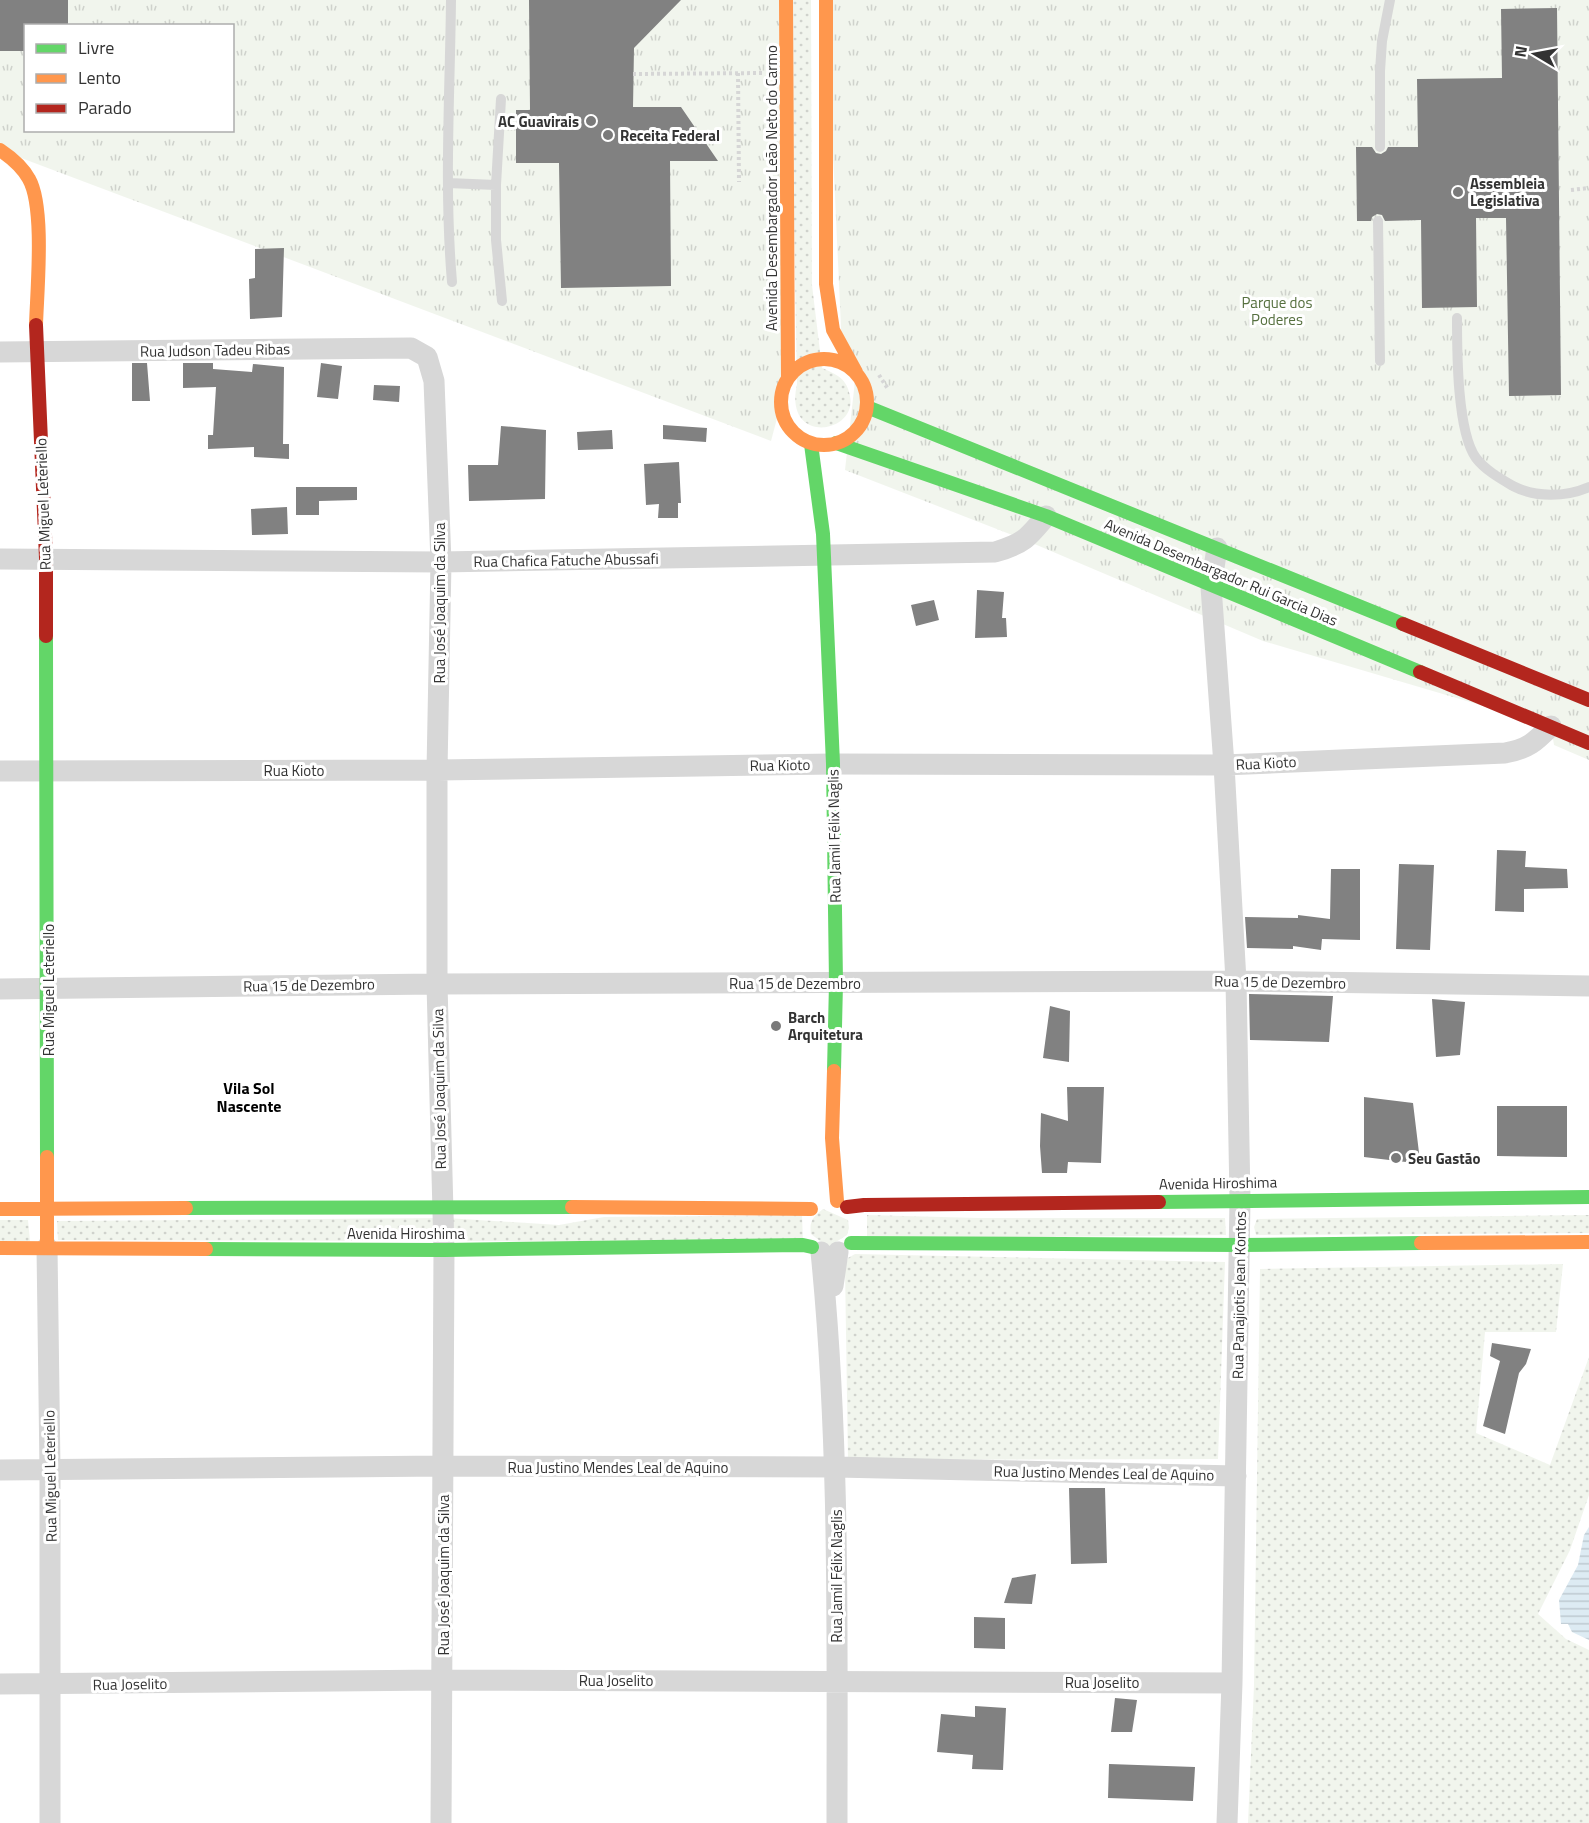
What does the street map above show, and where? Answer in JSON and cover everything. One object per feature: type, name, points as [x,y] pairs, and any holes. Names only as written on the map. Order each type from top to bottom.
[{"type":"main road","name":"Avenida Desembargador Leão Neto do Carmo","points":[[786,0],[788,377]]},
{"type":"main road","points":[[826,0],[826,284],[833,330],[866,388],[867,407],[862,423],[851,436],[834,448],[811,444],[797,436],[786,423],[781,408],[782,392],[788,377],[799,366],[813,359],[836,360],[856,372]]},
{"type":"main road","name":"Rua Miguel Leteriello","points":[[0,150],[16,162],[30,180],[38,206],[36,352],[45,558],[47,770],[47,1247]]},
{"type":"main road","name":"Avenida Desembargador Rui Garcia Dias","points":[[867,407],[1589,700]]},
{"type":"main road","name":"Rua Jamil Félix Naglis","points":[[811,444],[823,534],[833,764],[836,983],[832,1138],[842,1204]]},
{"type":"main road","name":"Avenida Desembargador Rui Garcia Dias","points":[[834,448],[1046,516],[1211,587],[1589,743]]},
{"type":"main road","name":"Rua Jamil Félix Naglis","points":[[823,534],[830,478]]},
{"type":"main road","name":"Rua Jamil Félix Naglis","points":[[823,1178],[832,1138]]},
{"type":"main road","name":"Avenida Hiroshima","points":[[842,1204],[1589,1197]]},
{"type":"main road","points":[[820,1202],[842,1204],[856,1224],[831,1249],[804,1228],[806,1216],[820,1202]]},
{"type":"main road","name":"Avenida Hiroshima","points":[[0,1209],[442,1206],[811,1209]]},
{"type":"main road","name":"Avenida Hiroshima","points":[[0,1248],[444,1250],[803,1245],[831,1249],[1589,1242]]},
{"type":"street","name":"Rua Judson Tadeu Ribas","points":[[0,352],[411,348],[427,357]]},
{"type":"street","name":"Rua José Joaquim da Silva","points":[[427,357],[434,381],[441,562],[436,770],[437,984],[444,1250],[441,1823]]},
{"type":"street","name":"Rua Chafica Fatuche Abussafi","points":[[0,559],[441,562],[995,552],[1016,546],[1029,536],[1046,516]]},
{"type":"street","name":"Rua Panajiotis Jean Kontos","points":[[1217,548],[1211,587],[1236,981],[1240,1199],[1232,1683],[1227,1823]]},
{"type":"street","name":"Rua Kioto","points":[[0,771],[436,770],[833,764],[1224,765],[1505,753],[1522,750],[1534,743],[1551,726]]},
{"type":"street","name":"Rua 15 de Dezembro","points":[[0,989],[437,984],[1236,981],[1589,986]]},
{"type":"street","name":"Rua Miguel Leteriello","points":[[47,1247],[50,1470],[50,1823]]},
{"type":"street","name":"Rua Jamil Félix Naglis","points":[[831,1249],[829,1328],[836,1467],[837,1823]]},
{"type":"street","name":"Rua Justino Mendes Leal de Aquino","points":[[0,1470],[443,1466],[836,1467],[1236,1476]]},
{"type":"street","name":"Rua Joselito","points":[[0,1684],[442,1680],[1232,1683]]},
{"type":"lane","points":[[451,0],[448,239],[452,282]]},
{"type":"lane","points":[[1380,147],[1382,41],[1390,0]]},
{"type":"lane","points":[[501,99],[496,185],[496,240],[502,301]]},
{"type":"lane","points":[[448,183],[496,185]]},
{"type":"lane","points":[[1378,221],[1380,361]]},
{"type":"lane","points":[[1456,318],[1458,377],[1466,434],[1476,458],[1500,479],[1524,491],[1549,495],[1589,487]]},
{"type":"path","points":[[738,73],[739,182]]},
{"type":"path","points":[[633,74],[786,73]]},
{"type":"path","points":[[1571,190],[1589,188]]},
{"type":"green space","points":[[0,0],[786,0],[788,377],[771,441],[0,150]]},
{"type":"green space","points":[[790,0],[811,0],[812,285],[822,368],[841,378],[847,385],[850,396],[849,409],[843,419],[821,428],[810,425],[801,417],[796,404]]},
{"type":"green space","name":"Parque dos Poderes","points":[[826,0],[1589,0],[1589,760],[1554,745],[1551,726],[1263,641],[1025,540],[845,470],[856,372],[842,349]]},
{"type":"green space","points":[[823,1209],[848,1220],[847,1235],[828,1247],[811,1234],[812,1220]]},
{"type":"green space","points":[[802,1215],[803,1242],[58,1240],[57,1221],[446,1218],[559,1225],[604,1217]]},
{"type":"green space","points":[[867,1215],[978,1218],[1225,1218],[1226,1235],[867,1239]]},
{"type":"green space","points":[[1589,1215],[1589,1233],[1256,1235],[1254,1227],[1257,1219]]},
{"type":"green space","points":[[0,1220],[28,1220],[30,1241],[0,1242]]},
{"type":"green space","points":[[855,1254],[1225,1262],[1218,1459],[848,1460],[845,1268],[848,1258]]},
{"type":"green space","points":[[1563,1264],[1556,1332],[1485,1332],[1476,1433],[1550,1465],[1589,1357],[1589,1495],[1570,1550],[1538,1614],[1566,1639],[1589,1650],[1589,1823],[1248,1823],[1254,1685],[1260,1269]]},
{"type":"shaded area","points":[[1589,1527],[1589,1640],[1572,1632],[1568,1624],[1561,1624],[1559,1600],[1578,1565],[1584,1535]]},
{"type":"building","points":[[0,0],[68,0],[68,24],[24,24],[24,51],[0,51]]},
{"type":"building","name":"Receita Federal","points":[[529,0],[681,0],[634,48],[633,107],[681,107],[718,161],[670,161],[671,286],[561,288],[559,163],[516,163],[516,110],[530,110]]},
{"type":"building","name":"Assembleia Legislativa","points":[[1557,8],[1561,395],[1509,396],[1506,218],[1476,218],[1477,307],[1422,308],[1421,220],[1385,221],[1382,215],[1377,214],[1372,217],[1371,221],[1357,221],[1356,147],[1372,147],[1376,153],[1381,154],[1388,147],[1418,147],[1417,79],[1502,78],[1501,9]]},
{"type":"building","points":[[284,248],[282,317],[250,319],[249,279],[255,278],[255,249]]},
{"type":"building","points":[[132,363],[147,363],[150,401],[132,401]]},
{"type":"building","points":[[183,363],[213,363],[213,369],[252,372],[253,364],[284,367],[283,444],[289,444],[289,459],[254,457],[254,447],[208,449],[208,435],[213,435],[216,387],[183,388]]},
{"type":"building","points":[[321,363],[342,366],[338,399],[317,397]]},
{"type":"building","points":[[374,385],[400,386],[399,402],[373,400]]},
{"type":"building","points":[[663,425],[707,428],[706,442],[663,439]]},
{"type":"building","points":[[501,426],[546,430],[545,499],[469,501],[468,465],[498,465]]},
{"type":"building","points":[[612,430],[613,449],[578,450],[577,432]]},
{"type":"building","points":[[679,462],[681,503],[678,503],[678,518],[658,518],[659,504],[646,505],[644,464]]},
{"type":"building","points":[[296,487],[357,487],[357,500],[319,501],[319,515],[296,515]]},
{"type":"building","points":[[287,507],[288,534],[252,535],[251,509]]},
{"type":"building","points":[[977,590],[1004,592],[1002,618],[1006,618],[1007,637],[975,638]]},
{"type":"building","points":[[934,600],[939,620],[916,626],[911,605]]},
{"type":"building","points":[[1497,850],[1526,851],[1525,867],[1567,869],[1568,888],[1524,889],[1524,912],[1495,911]]},
{"type":"building","points":[[1399,864],[1434,865],[1430,950],[1396,949]]},
{"type":"building","points":[[1331,869],[1360,869],[1360,940],[1322,939],[1321,950],[1293,946],[1293,949],[1247,948],[1245,917],[1298,918],[1298,915],[1330,919]]},
{"type":"building","points":[[1249,994],[1333,996],[1329,1042],[1250,1040]]},
{"type":"building","points":[[1432,999],[1465,1002],[1460,1055],[1436,1057]]},
{"type":"building","points":[[1050,1006],[1070,1011],[1069,1062],[1043,1058]]},
{"type":"building","points":[[1067,1087],[1104,1087],[1101,1163],[1068,1162],[1067,1173],[1042,1173],[1041,1113],[1068,1121]]},
{"type":"building","points":[[1364,1097],[1413,1103],[1420,1161],[1406,1162],[1364,1157]]},
{"type":"building","points":[[1497,1106],[1567,1106],[1567,1157],[1497,1156]]},
{"type":"building","points":[[1492,1343],[1531,1349],[1526,1364],[1519,1373],[1505,1434],[1483,1426],[1500,1361],[1490,1356]]},
{"type":"building","points":[[1069,1488],[1105,1488],[1107,1563],[1071,1564]]},
{"type":"building","points":[[1036,1574],[1032,1604],[1004,1603],[1012,1578]]},
{"type":"building","points":[[974,1617],[1005,1618],[1005,1649],[974,1648]]},
{"type":"building","points":[[1115,1698],[1137,1700],[1132,1732],[1111,1732]]},
{"type":"building","points":[[975,1706],[1006,1708],[1003,1770],[972,1769],[973,1755],[937,1752],[941,1714],[975,1717]]},
{"type":"building","points":[[1109,1764],[1195,1767],[1193,1801],[1108,1798]]},
{"type":"traffic: fast","points":[[867,407],[1403,624]]},
{"type":"traffic: fast","points":[[836,443],[1046,516],[1420,672]]},
{"type":"traffic: fast","points":[[811,444],[823,534],[833,764],[836,983],[834,1071]]},
{"type":"traffic: fast","points":[[46,636],[47,1157]]},
{"type":"traffic: fast","points":[[1159,1202],[1589,1197]]},
{"type":"traffic: fast","points":[[186,1208],[572,1207]]},
{"type":"traffic: fast","points":[[851,1243],[1239,1245],[1421,1243]]},
{"type":"traffic: fast","points":[[206,1249],[444,1250],[803,1245],[812,1247]]},
{"type":"traffic: slow","points":[[786,0],[788,377]]},
{"type":"traffic: slow","points":[[826,0],[826,284],[833,330],[856,372]]},
{"type":"traffic: slow","points":[[0,150],[23,170],[34,192],[39,229],[36,325]]},
{"type":"traffic: slow","points":[[824,359],[841,362],[855,371],[864,385],[867,402],[864,419],[855,433],[841,442],[824,445],[807,442],[793,433],[784,419],[781,402],[784,385],[793,371],[807,362],[824,359]]},
{"type":"traffic: slow","points":[[834,1071],[832,1138],[837,1201]]},
{"type":"traffic: slow","points":[[47,1157],[47,1247]]},
{"type":"traffic: slow","points":[[572,1207],[811,1209]]},
{"type":"traffic: slow","points":[[0,1209],[186,1208]]},
{"type":"traffic: slow","points":[[1421,1243],[1589,1242]]},
{"type":"traffic: slow","points":[[0,1248],[206,1249]]},
{"type":"traffic: jam","points":[[36,325],[46,558],[46,636]]},
{"type":"traffic: jam","points":[[1403,624],[1589,700]]},
{"type":"traffic: jam","points":[[1420,672],[1589,743]]},
{"type":"traffic: jam","points":[[847,1207],[1159,1202]]},
{"type":"place","name":"AC Guavirais","points":[[591,121]]},
{"type":"place","name":"Receita Federal","points":[[608,135]]},
{"type":"place","name":"Assembleia Legislativa","points":[[1458,192]]},
{"type":"place","name":"Barch Arquitetura","points":[[776,1026]]},
{"type":"place","name":"Seu Gastão","points":[[1396,1158]]},
{"type":"district","name":"Vila Sol Nascente","points":[[249,1097]]}]
